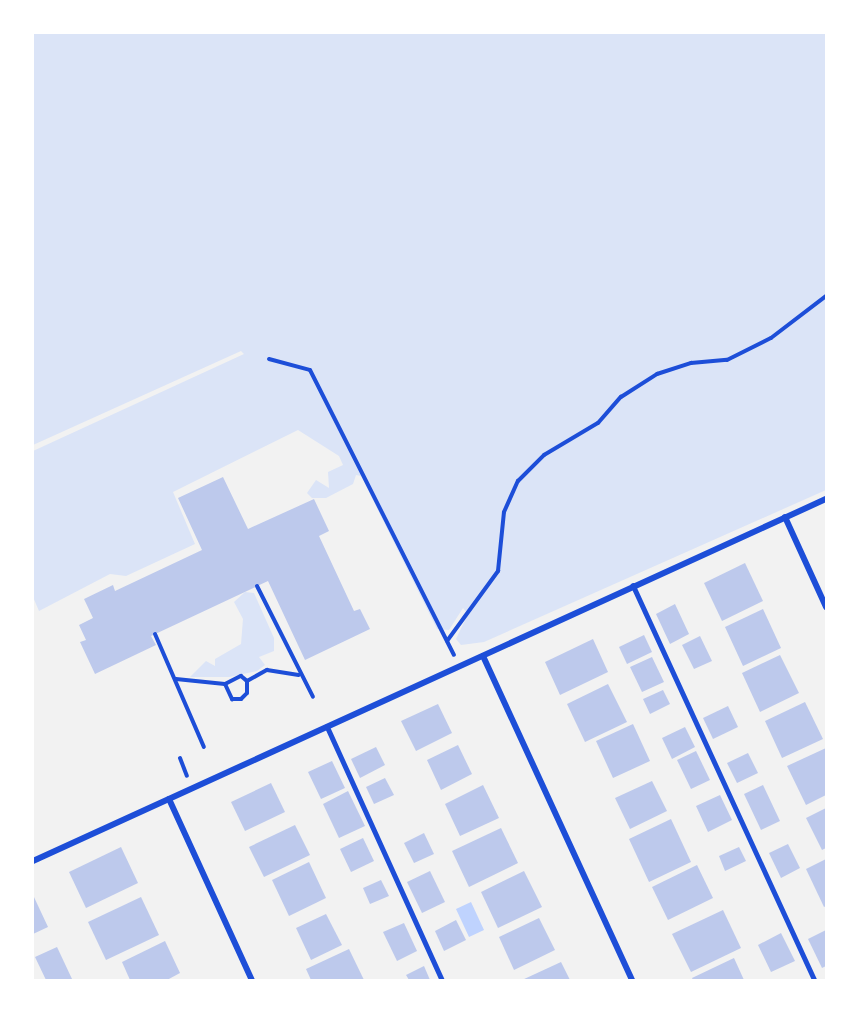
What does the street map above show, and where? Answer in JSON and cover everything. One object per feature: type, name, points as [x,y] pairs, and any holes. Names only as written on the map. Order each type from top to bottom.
[{"type":"street","points":[[33,861],[483,656],[633,585],[826,499]]},
{"type":"street","points":[[785,517],[826,607]]},
{"type":"street","points":[[483,656],[632,980]]},
{"type":"street","points":[[169,799],[252,980]]},
{"type":"lane","points":[[633,585],[815,980]]},
{"type":"lane","points":[[327,726],[442,980]]},
{"type":"path","points":[[447,641],[498,571],[504,512],[518,481],[544,455],[598,423],[621,397],[657,374],[691,363],[727,360],[771,338],[826,296]]},
{"type":"path","points":[[269,359],[310,370],[460,666]]},
{"type":"path","points":[[257,586],[299,675],[313,697]]},
{"type":"path","points":[[155,634],[204,747]]},
{"type":"path","points":[[247,681],[267,670],[299,675]]},
{"type":"path","points":[[176,679],[225,684],[241,676],[247,681]]},
{"type":"path","points":[[225,684],[225,691],[232,699],[240,699],[247,693],[247,681]]},
{"type":"path","points":[[180,758],[187,776]]},
{"type":"shaded area","points":[[33,33],[826,33],[826,490],[484,642],[461,645],[456,639],[468,614],[463,608],[449,630],[437,629],[361,476],[356,475],[353,484],[326,498],[312,498],[307,493],[316,480],[329,488],[328,472],[343,465],[339,456],[298,430],[173,492],[195,544],[126,576],[110,574],[39,611],[33,597],[33,451],[244,354],[241,351],[33,445]]},
{"type":"shaded area","points":[[245,592],[254,593],[274,638],[274,651],[259,657],[265,665],[257,671],[229,677],[190,677],[206,661],[215,666],[215,659],[241,644],[243,619],[234,602]]},
{"type":"water","points":[[471,902],[484,930],[469,937],[456,909]]},
{"type":"building","points":[[223,477],[248,529],[314,499],[329,531],[319,536],[354,611],[360,609],[370,629],[305,660],[268,581],[151,636],[156,645],[95,674],[80,642],[86,640],[79,625],[93,618],[84,599],[113,585],[115,591],[202,550],[178,498]]},
{"type":"building","points":[[745,563],[763,601],[722,621],[704,583]]},
{"type":"building","points":[[675,604],[689,634],[670,644],[656,614]]},
{"type":"building","points":[[763,609],[781,648],[743,666],[725,627]]},
{"type":"building","points":[[644,635],[652,652],[627,664],[619,647]]},
{"type":"building","points":[[700,636],[712,661],[694,669],[682,645]]},
{"type":"building","points":[[593,639],[608,672],[560,695],[545,662]]},
{"type":"building","points":[[780,655],[799,693],[760,712],[742,673]]},
{"type":"building","points":[[652,657],[664,682],[642,692],[630,667]]},
{"type":"building","points":[[608,684],[627,722],[585,742],[567,704]]},
{"type":"building","points":[[663,690],[670,704],[650,714],[643,699]]},
{"type":"building","points":[[805,702],[823,739],[782,758],[765,721]]},
{"type":"building","points":[[438,704],[452,733],[416,751],[401,721]]},
{"type":"building","points":[[728,706],[738,727],[713,739],[703,718]]},
{"type":"building","points":[[633,724],[650,761],[613,778],[596,741]]},
{"type":"building","points":[[685,727],[695,747],[672,759],[662,738]]},
{"type":"building","points":[[458,745],[472,774],[441,790],[427,760]]},
{"type":"building","points":[[376,747],[385,765],[360,778],[351,759]]},
{"type":"building","points":[[826,748],[826,795],[806,805],[787,766]]},
{"type":"building","points":[[696,751],[710,780],[691,789],[677,760]]},
{"type":"building","points":[[748,753],[758,773],[737,783],[727,763]]},
{"type":"building","points":[[332,761],[345,788],[321,799],[308,772]]},
{"type":"building","points":[[385,778],[394,795],[374,804],[366,787]]},
{"type":"building","points":[[652,781],[667,811],[630,829],[615,798]]},
{"type":"building","points":[[271,783],[285,812],[245,831],[231,802]]},
{"type":"building","points":[[483,785],[499,818],[460,836],[445,804]]},
{"type":"building","points":[[763,785],[780,821],[761,830],[744,794]]},
{"type":"building","points":[[348,791],[365,826],[339,838],[323,804]]},
{"type":"building","points":[[720,795],[732,820],[708,832],[696,806]]},
{"type":"building","points":[[826,808],[826,848],[822,850],[806,818]]},
{"type":"building","points":[[671,819],[691,862],[649,882],[629,839]]},
{"type":"building","points":[[295,825],[310,855],[264,877],[249,847]]},
{"type":"building","points":[[501,828],[518,863],[469,887],[452,851]]},
{"type":"building","points":[[424,833],[434,854],[414,863],[404,843]]},
{"type":"building","points":[[363,838],[374,861],[351,872],[340,849]]},
{"type":"building","points":[[788,844],[800,868],[781,878],[769,853]]},
{"type":"building","points":[[121,847],[138,883],[86,908],[69,872]]},
{"type":"building","points":[[739,847],[746,861],[725,871],[719,856]]},
{"type":"building","points":[[826,859],[826,906],[824,907],[806,869]]},
{"type":"building","points":[[309,862],[326,898],[289,916],[272,880]]},
{"type":"building","points":[[697,865],[713,898],[668,920],[652,887]]},
{"type":"building","points":[[430,871],[445,902],[422,913],[407,882]]},
{"type":"building","points":[[524,871],[542,907],[498,928],[481,892]]},
{"type":"building","points":[[381,880],[389,896],[370,904],[363,888]]},
{"type":"building","points":[[33,895],[48,927],[33,934]]},
{"type":"building","points":[[141,897],[159,935],[106,960],[88,922]]},
{"type":"building","points":[[723,910],[741,948],[691,972],[672,934]]},
{"type":"building","points":[[326,914],[342,945],[311,960],[296,928]]},
{"type":"building","points":[[539,918],[555,950],[514,970],[499,937]]},
{"type":"building","points":[[456,920],[466,940],[444,951],[435,931]]},
{"type":"building","points":[[404,923],[417,951],[397,961],[383,932]]},
{"type":"building","points":[[826,930],[826,966],[822,968],[808,939]]},
{"type":"building","points":[[781,933],[795,961],[771,972],[758,945]]},
{"type":"building","points":[[165,941],[180,973],[167,980],[130,980],[122,962]]},
{"type":"building","points":[[57,947],[71,980],[46,980],[35,957]]},
{"type":"building","points":[[349,949],[364,980],[311,980],[306,969]]},
{"type":"building","points":[[734,958],[744,980],[693,980],[692,978]]},
{"type":"building","points":[[561,962],[570,980],[522,980]]},
{"type":"building","points":[[424,966],[430,980],[409,980],[406,975]]}]
